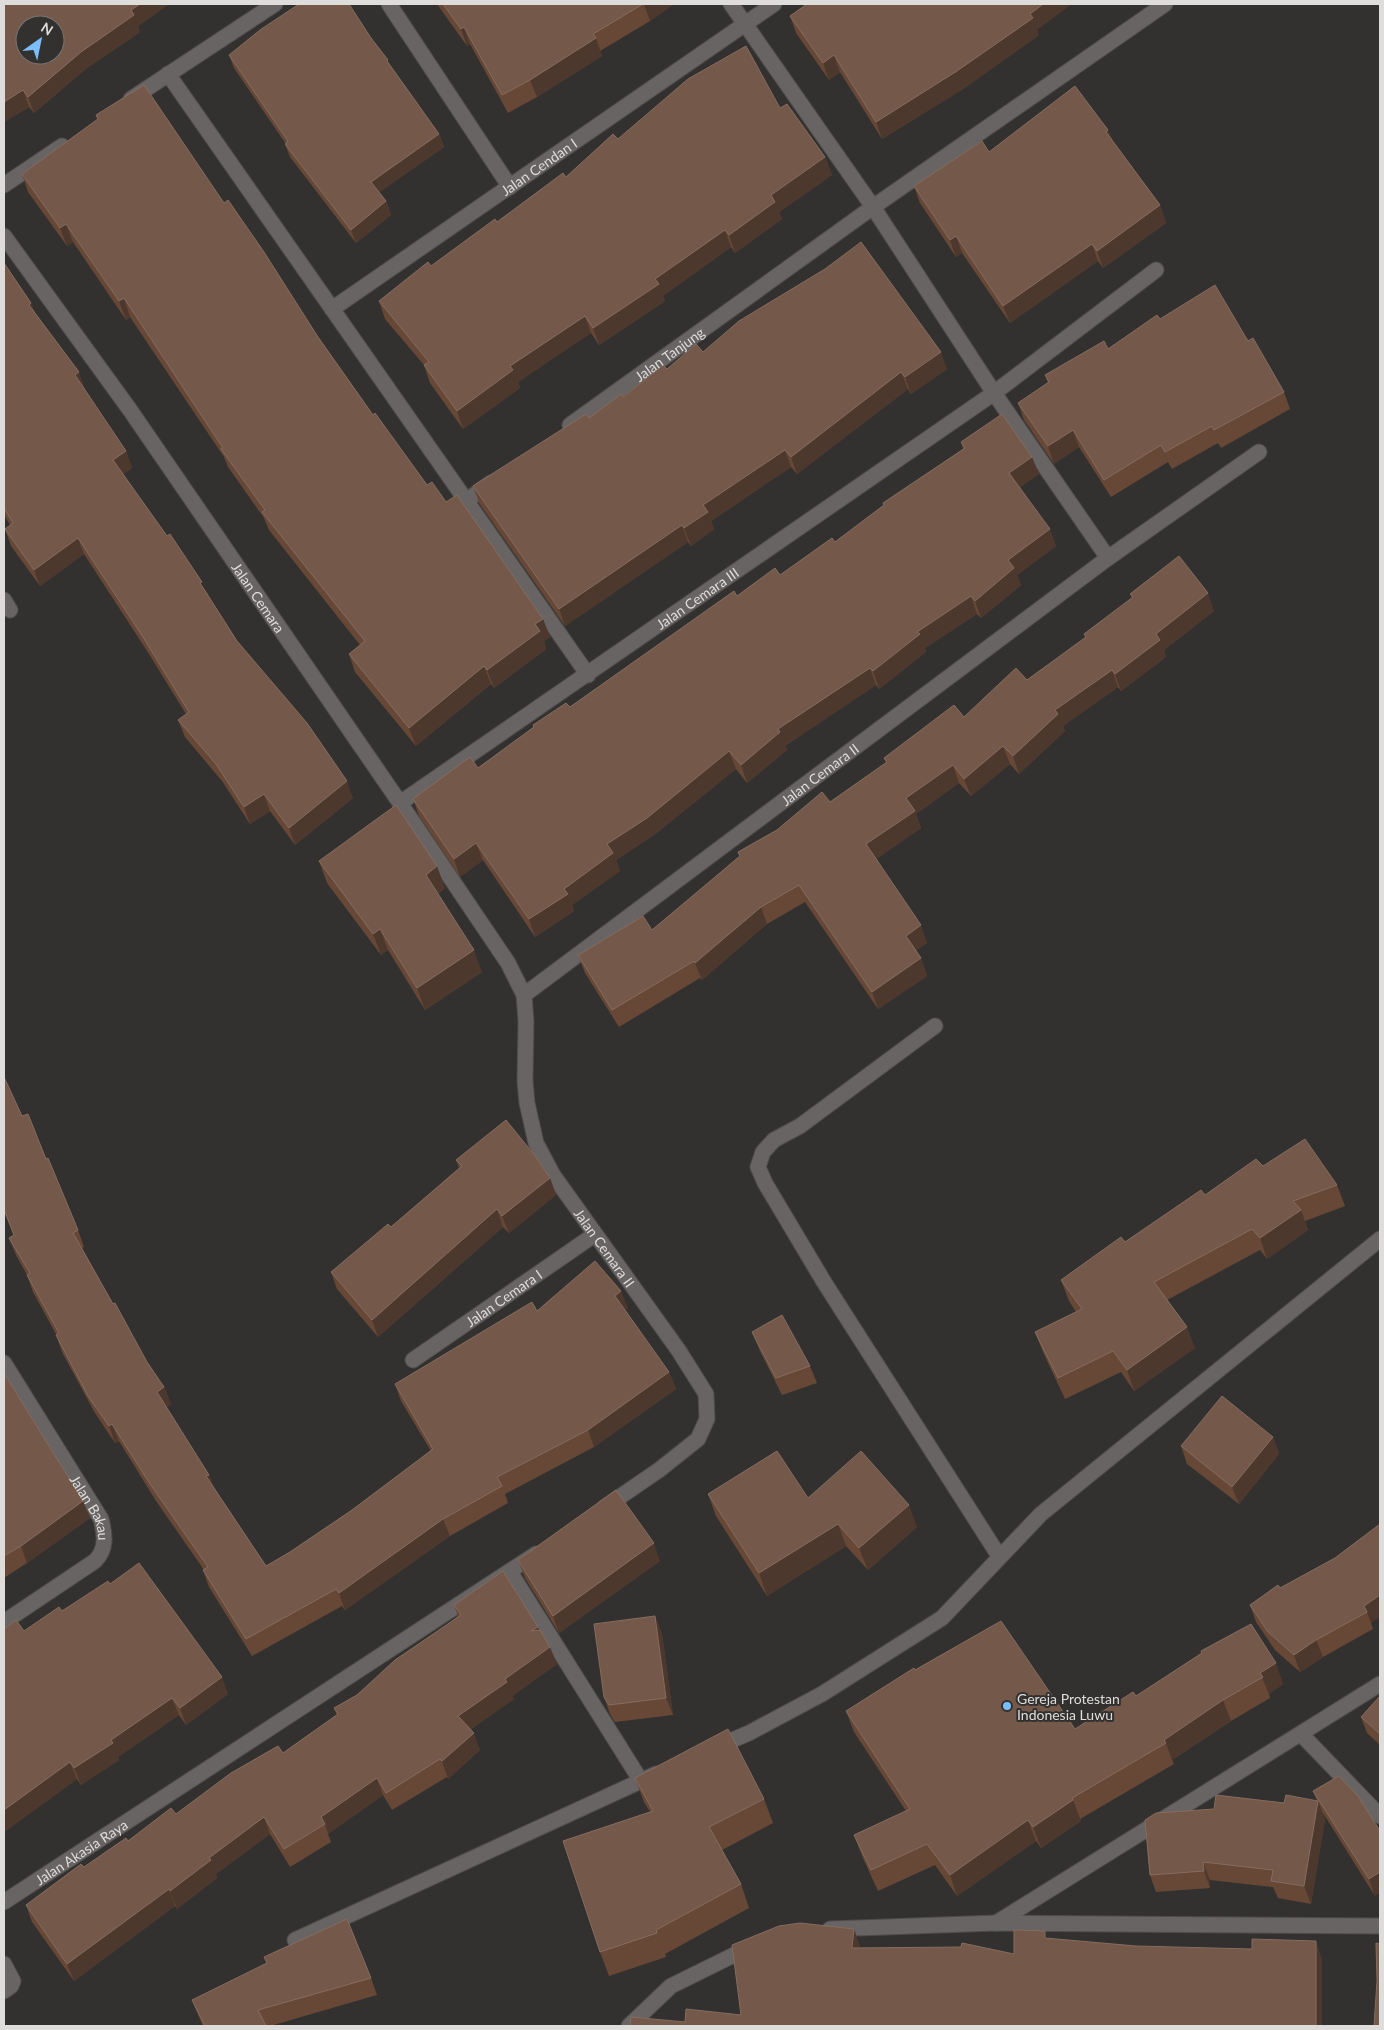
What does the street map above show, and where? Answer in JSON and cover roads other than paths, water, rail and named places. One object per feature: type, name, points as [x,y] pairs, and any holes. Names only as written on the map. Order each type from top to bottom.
[{"type":"street","points":[[119,107],[275,4]]},
{"type":"street","points":[[389,4],[510,187]]},
{"type":"street","points":[[731,4],[873,207],[994,393],[1105,555]]},
{"type":"street","name":"Jalan Cendan I","points":[[332,309],[774,4]]},
{"type":"street","name":"Jalan Tanjung","points":[[562,431],[873,207],[1165,4]]},
{"type":"street","points":[[168,74],[588,675]]},
{"type":"street","points":[[4,185],[78,135]]},
{"type":"street","name":"Jalan Cemara","points":[[4,236],[130,410],[400,803],[508,964]]},
{"type":"street","name":"Jalan Cemara III","points":[[400,803],[994,393],[1156,270]]},
{"type":"street","name":"Jalan Cemara II","points":[[524,995],[1105,555],[1259,452]]},
{"type":"street","points":[[466,500],[506,472]]},
{"type":"street","name":"Jalan Cemara II","points":[[508,964],[524,995],[526,1021],[525,1081],[527,1103],[536,1144],[553,1176],[679,1351],[706,1394],[706,1419],[698,1439],[659,1470],[596,1513]]},
{"type":"street","points":[[935,1026],[800,1126],[774,1140],[763,1152],[758,1167],[765,1183],[824,1282],[999,1556]]},
{"type":"street","name":"Jalan Cemara I","points":[[413,1360],[594,1235]]},
{"type":"street","points":[[704,1753],[749,1733],[822,1694],[942,1618],[1041,1514],[1380,1239]]},
{"type":"street","name":"Jalan Bakau","points":[[4,1363],[101,1519],[104,1545],[103,1552],[94,1561],[4,1622]]},
{"type":"street","name":"Jalan Akasia Raya","points":[[4,1902],[549,1545]]},
{"type":"street","points":[[510,1572],[641,1780]]},
{"type":"street","points":[[996,1923],[1380,1684]]},
{"type":"street","points":[[1301,1734],[1380,1816]]},
{"type":"street","points":[[295,1940],[668,1769]]},
{"type":"street","points":[[812,1930],[996,1923],[1380,1926]]},
{"type":"street","points":[[629,2026],[671,1986],[766,1940]]},
{"type":"street","points":[[4,1964],[13,1981],[4,1991]]},
{"type":"place","name":"Gereja Protestan Indonesia Luwu","points":[[1007,1706]]}]
